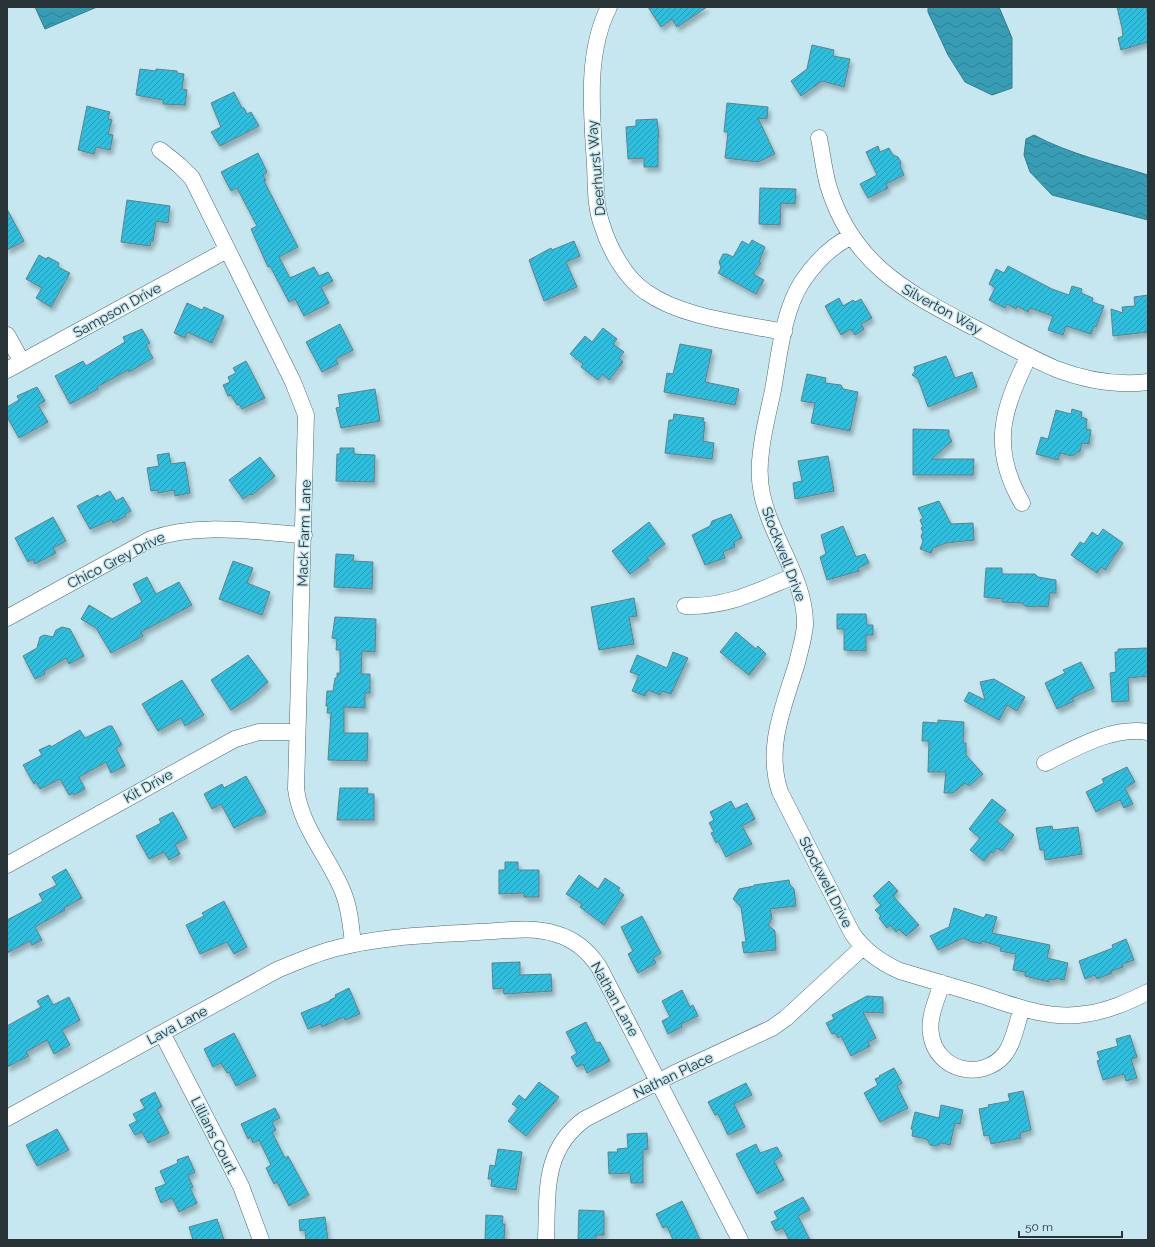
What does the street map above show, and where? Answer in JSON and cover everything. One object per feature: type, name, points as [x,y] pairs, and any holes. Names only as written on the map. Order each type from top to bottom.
[{"type":"street","name":"Deerhurst Way","points":[[610,7],[600,31],[596,49],[592,79],[591,106],[598,208],[606,237],[618,261],[644,292],[666,304],[692,313],[784,332]]},
{"type":"street","name":"Silverton Way","points":[[819,138],[831,193],[852,236],[874,264],[905,290],[1029,356],[1061,371],[1090,380],[1117,383],[1148,382]]},
{"type":"street","name":"Mack Farm Lane","points":[[160,150],[179,165],[192,178],[293,382],[306,415],[304,535],[296,778],[298,799],[308,826],[344,894],[350,915],[353,944]]},
{"type":"street","name":"Stockwell Drive","points":[[852,236],[829,251],[810,271],[801,283],[792,301],[784,332],[761,450],[759,470],[764,505],[794,576],[804,604],[805,626],[802,645],[774,742],[773,757],[775,775],[784,800],[852,933],[863,947],[886,965],[900,971],[942,983]]},
{"type":"street","name":"Sampson Drive","points":[[7,370],[227,250]]},
{"type":"street","points":[[7,335],[22,362]]},
{"type":"street","points":[[1022,503],[1009,473],[1005,458],[1003,435],[1009,399],[1029,356]]},
{"type":"street","name":"Chico Grey Drive","points":[[7,618],[151,539],[166,534],[182,530],[200,530],[304,535]]},
{"type":"street","points":[[685,606],[711,606],[730,602],[794,576]]},
{"type":"street","points":[[1045,763],[1100,737],[1138,731],[1148,732]]},
{"type":"street","name":"Kit Drive","points":[[7,865],[235,739],[259,732],[297,732]]},
{"type":"street","name":"Nathan Lane","points":[[353,944],[386,938],[523,930],[546,931],[569,939],[588,953],[599,967],[740,1240]]},
{"type":"street","name":"Lava Lane","points":[[7,1118],[277,970],[318,953],[353,944]]},
{"type":"street","name":"Nathan Place","points":[[546,1240],[549,1175],[556,1152],[566,1136],[585,1119],[659,1081],[772,1028],[786,1018],[863,947]]},
{"type":"street","points":[[1022,1008],[1008,1046],[1001,1057],[991,1066],[979,1069],[960,1069],[948,1063],[939,1054],[931,1036],[931,1023],[942,983],[1022,1008],[1047,1014],[1085,1014],[1116,1007],[1148,992]]},
{"type":"street","name":"Lillians Court","points":[[162,1033],[243,1191],[261,1240]]},
{"type":"water","points":[[35,7],[97,7],[45,29]]},
{"type":"water","points":[[928,7],[999,7],[1012,38],[1012,88],[992,95],[965,82],[948,55],[928,12]]},
{"type":"water","points":[[1034,135],[1075,153],[1148,175],[1148,220],[1052,195],[1030,172],[1024,155],[1026,139]]},
{"type":"building","points":[[648,7],[707,7],[677,27],[672,19],[661,27]]},
{"type":"building","points":[[1117,7],[1146,7],[1148,16],[1148,42],[1121,50],[1118,38],[1123,36]]},
{"type":"building","points":[[812,45],[834,50],[833,56],[850,59],[844,87],[822,81],[801,96],[791,81],[807,69]]},
{"type":"building","points":[[140,69],[177,71],[177,73],[184,74],[182,89],[187,90],[185,105],[163,104],[163,100],[136,95]]},
{"type":"building","points":[[234,92],[242,108],[244,108],[247,114],[251,112],[259,126],[220,146],[211,132],[221,127],[211,103]]},
{"type":"building","points":[[727,103],[768,107],[767,119],[758,118],[775,154],[758,162],[725,158],[728,132],[724,132]]},
{"type":"building","points":[[87,106],[110,112],[108,119],[112,120],[108,134],[113,135],[110,150],[96,147],[94,154],[78,150]]},
{"type":"building","points":[[657,119],[659,137],[658,167],[644,167],[644,158],[628,159],[626,127],[636,126],[636,120]]},
{"type":"building","points":[[878,146],[880,152],[889,148],[893,155],[898,157],[901,162],[900,166],[904,175],[886,184],[888,188],[868,198],[860,184],[877,175],[866,152]]},
{"type":"building","points":[[258,153],[267,172],[263,175],[266,181],[264,181],[298,247],[279,257],[290,278],[314,267],[319,276],[328,272],[333,281],[321,287],[329,303],[304,316],[295,299],[289,302],[270,266],[268,267],[251,229],[257,226],[237,188],[231,191],[221,172]]},
{"type":"building","points":[[760,188],[796,189],[795,204],[781,203],[780,225],[759,224]]},
{"type":"building","points":[[127,200],[170,206],[168,223],[156,221],[153,241],[151,241],[150,246],[121,242]]},
{"type":"building","points":[[7,209],[24,241],[7,250]]},
{"type":"building","points":[[752,240],[765,247],[759,262],[761,263],[753,274],[764,280],[756,294],[718,273],[721,268],[719,262],[723,254],[733,257],[742,241],[749,245]]},
{"type":"building","points":[[574,241],[580,256],[566,262],[577,287],[544,301],[529,260],[551,248],[552,250]]},
{"type":"building","points":[[39,255],[46,259],[48,257],[59,263],[58,267],[70,273],[51,307],[36,298],[42,288],[26,279]]},
{"type":"building","points":[[1008,266],[1052,289],[1069,295],[1072,286],[1082,289],[1081,293],[1093,298],[1092,302],[1104,306],[1096,327],[1094,326],[1091,334],[1066,326],[1063,335],[1048,330],[1053,316],[1030,308],[1028,312],[1017,306],[1016,309],[1007,304],[1005,308],[989,300],[995,288],[989,284],[996,269],[1004,273]]},
{"type":"building","points":[[1148,295],[1148,332],[1113,336],[1111,309],[1123,313],[1122,307],[1135,306],[1134,297]]},
{"type":"building","points":[[839,298],[843,306],[853,300],[855,302],[861,299],[872,318],[861,324],[864,329],[855,335],[851,329],[841,335],[825,306]]},
{"type":"building","points":[[187,303],[202,310],[204,307],[224,316],[212,343],[187,332],[185,338],[174,333]]},
{"type":"building","points":[[340,324],[353,350],[336,359],[338,364],[322,372],[306,342]]},
{"type":"building","points":[[603,328],[617,339],[613,344],[624,352],[619,358],[623,362],[609,380],[602,374],[598,380],[581,367],[583,364],[570,354],[585,336],[592,342]]},
{"type":"building","points":[[142,329],[150,343],[146,345],[153,358],[129,372],[128,370],[97,387],[98,389],[70,404],[55,376],[83,361],[86,366],[125,342],[123,337]]},
{"type":"building","points":[[680,344],[712,350],[705,382],[739,389],[735,405],[664,392],[667,373],[673,374]]},
{"type":"building","points":[[946,356],[955,378],[972,372],[977,387],[928,407],[918,379],[912,375],[915,371],[914,367]]},
{"type":"building","points":[[246,361],[265,398],[242,409],[239,404],[237,405],[231,395],[228,396],[223,385],[230,382],[228,377],[236,373],[233,368]]},
{"type":"building","points":[[807,374],[826,378],[825,383],[841,385],[843,389],[858,392],[850,431],[811,423],[815,403],[801,401]]},
{"type":"building","points":[[37,387],[45,401],[38,405],[48,422],[19,438],[7,417],[7,407],[19,400],[17,396]]},
{"type":"building","points":[[375,389],[380,421],[341,428],[336,408],[340,407],[338,395]]},
{"type":"building","points":[[1072,409],[1082,412],[1081,417],[1087,419],[1086,429],[1091,430],[1089,444],[1082,443],[1080,451],[1072,456],[1060,453],[1058,460],[1036,454],[1041,437],[1048,439],[1056,410],[1071,414]]},
{"type":"building","points":[[674,414],[704,418],[703,441],[714,443],[712,459],[665,453],[669,420],[673,420]]},
{"type":"building","points":[[913,429],[949,430],[949,436],[952,441],[932,459],[974,459],[973,475],[913,475]]},
{"type":"building","points":[[340,448],[354,448],[354,454],[375,455],[374,482],[336,481],[337,454],[340,454]]},
{"type":"building","points":[[169,453],[171,464],[185,462],[190,493],[175,496],[174,490],[158,493],[158,490],[151,491],[147,468],[159,466],[157,455]]},
{"type":"building","points":[[828,456],[834,491],[795,499],[793,483],[802,481],[798,461]]},
{"type":"building","points":[[260,457],[275,476],[252,495],[250,494],[243,499],[229,480]]},
{"type":"building","points":[[110,491],[116,501],[123,497],[131,511],[125,514],[126,516],[113,523],[112,520],[90,529],[77,506],[98,495],[99,497]]},
{"type":"building","points":[[939,501],[951,524],[973,523],[974,540],[946,543],[933,548],[931,553],[920,549],[923,541],[921,536],[923,532],[921,528],[923,527],[920,520],[923,518],[918,508]]},
{"type":"building","points":[[731,514],[742,538],[734,542],[735,547],[723,552],[725,558],[705,565],[692,535],[710,526],[712,521]]},
{"type":"building","points":[[53,517],[66,541],[53,548],[56,553],[35,564],[33,559],[28,562],[15,538]]},
{"type":"building","points":[[649,522],[665,544],[647,558],[649,560],[630,574],[612,551]]},
{"type":"building","points":[[843,526],[856,557],[865,554],[869,563],[858,568],[859,571],[827,580],[820,557],[826,554],[821,535]]},
{"type":"building","points":[[1103,529],[1123,543],[1105,570],[1101,567],[1097,573],[1071,555],[1080,542],[1084,544],[1092,532],[1098,536]]},
{"type":"building","points":[[336,554],[354,555],[353,561],[373,562],[372,589],[334,587]]},
{"type":"building","points":[[233,561],[253,568],[247,583],[270,592],[262,615],[219,599]]},
{"type":"building","points":[[986,568],[1002,568],[1002,574],[1035,574],[1038,577],[1056,580],[1056,593],[1050,593],[1048,607],[1025,606],[1022,603],[1002,602],[1003,599],[984,597]]},
{"type":"building","points":[[147,577],[156,594],[179,582],[192,605],[141,632],[143,636],[111,653],[96,628],[81,619],[89,605],[112,619],[142,602],[133,584]]},
{"type":"building","points":[[634,598],[637,616],[629,617],[634,644],[599,650],[591,607]]},
{"type":"building","points":[[837,614],[866,614],[867,625],[873,625],[873,635],[866,635],[866,651],[844,650],[844,629],[837,629]]},
{"type":"building","points":[[335,617],[376,619],[375,652],[362,651],[361,674],[370,674],[370,693],[365,693],[365,708],[344,707],[344,733],[368,733],[367,761],[328,760],[331,713],[327,713],[327,691],[333,691],[335,678],[337,678],[337,673],[340,673],[340,650],[336,650],[337,639],[332,638]]},
{"type":"building","points":[[62,627],[70,629],[84,656],[69,664],[66,658],[44,671],[45,674],[35,679],[23,656],[37,648],[40,637],[44,635],[53,637],[56,630]]},
{"type":"building","points":[[736,632],[756,649],[758,646],[766,654],[749,675],[720,652]]},
{"type":"building","points":[[1148,648],[1148,676],[1128,678],[1129,701],[1112,702],[1110,673],[1116,672],[1115,652],[1118,652],[1118,649]]},
{"type":"building","points":[[673,652],[688,658],[671,694],[662,691],[660,695],[648,690],[645,696],[632,691],[639,675],[630,672],[637,655],[667,668]]},
{"type":"building","points":[[248,655],[268,682],[250,698],[231,710],[211,680]]},
{"type":"building","points":[[1081,662],[1094,688],[1072,698],[1074,701],[1057,709],[1045,683],[1065,673],[1063,670]]},
{"type":"building","points":[[994,679],[1025,697],[1017,711],[1007,705],[999,720],[964,701],[969,692],[985,700],[980,682]]},
{"type":"building","points":[[182,680],[204,715],[185,726],[181,718],[158,731],[142,704]]},
{"type":"building","points":[[938,720],[964,722],[963,743],[966,743],[966,755],[983,774],[969,786],[965,783],[953,793],[944,793],[946,772],[928,772],[929,741],[922,741],[923,722],[938,723]]},
{"type":"building","points":[[109,726],[112,726],[122,745],[116,748],[125,766],[111,773],[106,762],[79,777],[85,789],[74,795],[73,793],[69,795],[60,779],[40,789],[36,782],[34,784],[23,765],[42,755],[39,750],[50,745],[51,747],[80,730],[85,738]]},
{"type":"building","points":[[1127,767],[1135,782],[1125,788],[1133,804],[1124,808],[1120,800],[1096,812],[1086,792],[1104,783],[1102,779]]},
{"type":"building","points":[[246,776],[266,812],[261,816],[257,816],[234,828],[221,804],[212,809],[204,794],[222,784],[224,788]]},
{"type":"building","points":[[340,788],[368,788],[367,794],[374,794],[374,820],[337,820]]},
{"type":"building","points":[[992,799],[1006,810],[997,821],[1014,835],[1002,851],[997,848],[993,853],[991,852],[984,861],[970,850],[980,838],[969,829]]},
{"type":"building","points":[[731,801],[735,809],[747,803],[755,819],[742,826],[752,844],[726,857],[718,841],[716,843],[711,833],[714,832],[709,823],[714,820],[710,812]]},
{"type":"building","points":[[173,812],[187,838],[175,845],[180,854],[169,860],[164,852],[149,859],[136,836],[161,823],[159,819]]},
{"type":"building","points":[[1052,826],[1053,830],[1078,827],[1082,854],[1045,860],[1044,850],[1040,850],[1036,828]]},
{"type":"building","points":[[505,862],[518,862],[518,870],[539,870],[539,897],[524,897],[524,893],[499,894],[499,870],[505,870]]},
{"type":"building","points":[[66,869],[82,898],[64,908],[65,910],[35,927],[42,940],[32,945],[30,941],[7,953],[7,920],[43,901],[39,894],[57,885],[52,877]]},
{"type":"building","points":[[579,875],[598,889],[605,878],[620,888],[618,891],[624,895],[604,925],[580,907],[582,904],[566,894]]},
{"type":"building","points":[[789,880],[790,885],[794,889],[796,906],[770,909],[772,918],[768,925],[775,931],[776,950],[744,953],[742,942],[746,942],[741,907],[733,899],[739,889],[754,885]]},
{"type":"building","points":[[889,881],[898,891],[893,896],[919,925],[906,936],[899,929],[896,932],[890,925],[887,928],[879,918],[881,916],[875,910],[881,905],[873,896]]},
{"type":"building","points":[[224,901],[247,947],[234,954],[227,942],[200,954],[186,925],[204,916],[202,913]]},
{"type":"building","points":[[954,908],[984,918],[986,914],[997,917],[992,933],[1050,945],[1047,958],[1068,963],[1064,980],[1055,978],[1055,980],[1049,979],[1049,982],[1025,976],[1025,972],[1013,970],[1016,954],[1000,951],[1001,947],[982,941],[981,944],[974,943],[963,938],[938,950],[930,936],[949,927]]},
{"type":"building","points":[[642,916],[661,953],[653,958],[656,963],[638,973],[628,954],[633,951],[621,927]]},
{"type":"building","points":[[1126,939],[1134,960],[1122,964],[1123,967],[1111,971],[1112,973],[1097,979],[1095,975],[1085,979],[1079,961],[1113,948],[1112,945]]},
{"type":"building","points":[[520,962],[520,975],[551,974],[552,991],[504,994],[503,988],[493,989],[492,963]]},
{"type":"building","points":[[349,988],[360,1014],[345,1020],[344,1017],[322,1027],[321,1024],[308,1029],[301,1013],[330,1001],[336,997],[335,995]]},
{"type":"building","points":[[682,990],[690,1007],[693,1005],[698,1016],[681,1024],[682,1027],[668,1034],[662,1021],[670,1017],[662,1001]]},
{"type":"building","points":[[48,995],[53,1005],[69,997],[80,1020],[62,1030],[70,1045],[54,1054],[47,1040],[26,1052],[29,1056],[7,1067],[7,1026],[41,1007],[37,1001]]},
{"type":"building","points":[[867,996],[883,997],[883,1013],[863,1012],[876,1038],[868,1042],[870,1046],[851,1056],[841,1036],[838,1038],[835,1033],[832,1034],[826,1023],[834,1019],[832,1015]]},
{"type":"building","points":[[586,1022],[596,1043],[600,1042],[610,1061],[587,1073],[583,1064],[577,1067],[571,1057],[577,1053],[566,1032]]},
{"type":"building","points":[[234,1033],[256,1076],[236,1086],[229,1072],[227,1073],[221,1063],[213,1067],[204,1049]]},
{"type":"building","points":[[1130,1035],[1137,1057],[1131,1059],[1137,1078],[1126,1081],[1124,1074],[1103,1080],[1097,1061],[1100,1060],[1097,1052],[1118,1046],[1116,1039]]},
{"type":"building","points":[[894,1068],[902,1083],[897,1086],[908,1108],[880,1122],[864,1093],[878,1085],[875,1079]]},
{"type":"building","points":[[539,1082],[559,1097],[526,1136],[508,1121],[518,1108],[512,1104],[519,1095],[525,1100]]},
{"type":"building","points":[[746,1083],[752,1095],[734,1104],[745,1127],[728,1135],[718,1114],[715,1115],[708,1102]]},
{"type":"building","points":[[1023,1091],[1031,1130],[1020,1133],[1021,1138],[991,1144],[989,1135],[984,1136],[979,1109],[989,1107],[988,1105],[1010,1101],[1008,1094]]},
{"type":"building","points":[[155,1092],[162,1107],[157,1109],[169,1133],[148,1143],[142,1132],[135,1135],[129,1125],[137,1121],[133,1114],[145,1108],[140,1100]]},
{"type":"building","points":[[941,1105],[963,1110],[960,1124],[955,1123],[950,1145],[942,1143],[936,1146],[930,1145],[927,1139],[912,1136],[913,1130],[911,1129],[915,1112],[939,1118]]},
{"type":"building","points":[[275,1108],[280,1118],[272,1122],[276,1130],[272,1132],[285,1158],[288,1156],[309,1195],[289,1206],[277,1182],[274,1184],[266,1168],[271,1165],[259,1140],[253,1143],[251,1137],[248,1139],[241,1124]]},
{"type":"building","points":[[57,1129],[69,1150],[37,1166],[26,1145]]},
{"type":"building","points":[[647,1133],[648,1149],[643,1150],[643,1183],[631,1183],[630,1173],[609,1174],[608,1152],[618,1152],[617,1149],[628,1148],[627,1134]]},
{"type":"building","points":[[756,1144],[760,1153],[777,1147],[782,1156],[774,1161],[784,1180],[757,1194],[736,1154]]},
{"type":"building","points":[[498,1149],[522,1152],[516,1190],[491,1186],[492,1179],[488,1179],[490,1165],[495,1166]]},
{"type":"building","points":[[188,1156],[195,1172],[188,1176],[193,1187],[190,1188],[197,1203],[179,1212],[172,1198],[161,1203],[155,1188],[166,1184],[160,1171],[178,1163],[177,1160]]},
{"type":"building","points":[[803,1197],[810,1210],[798,1216],[810,1240],[789,1240],[783,1228],[776,1231],[771,1222],[778,1219],[774,1212]]},
{"type":"building","points":[[682,1201],[700,1240],[673,1240],[667,1226],[663,1228],[656,1214]]},
{"type":"building","points":[[579,1210],[604,1211],[604,1235],[596,1235],[596,1240],[578,1240]]},
{"type":"building","points":[[486,1215],[503,1216],[502,1224],[505,1224],[504,1240],[485,1240]]},
{"type":"building","points":[[325,1217],[328,1240],[306,1240],[305,1230],[300,1231],[299,1220]]},
{"type":"building","points":[[217,1219],[224,1240],[193,1240],[189,1227]]}]
